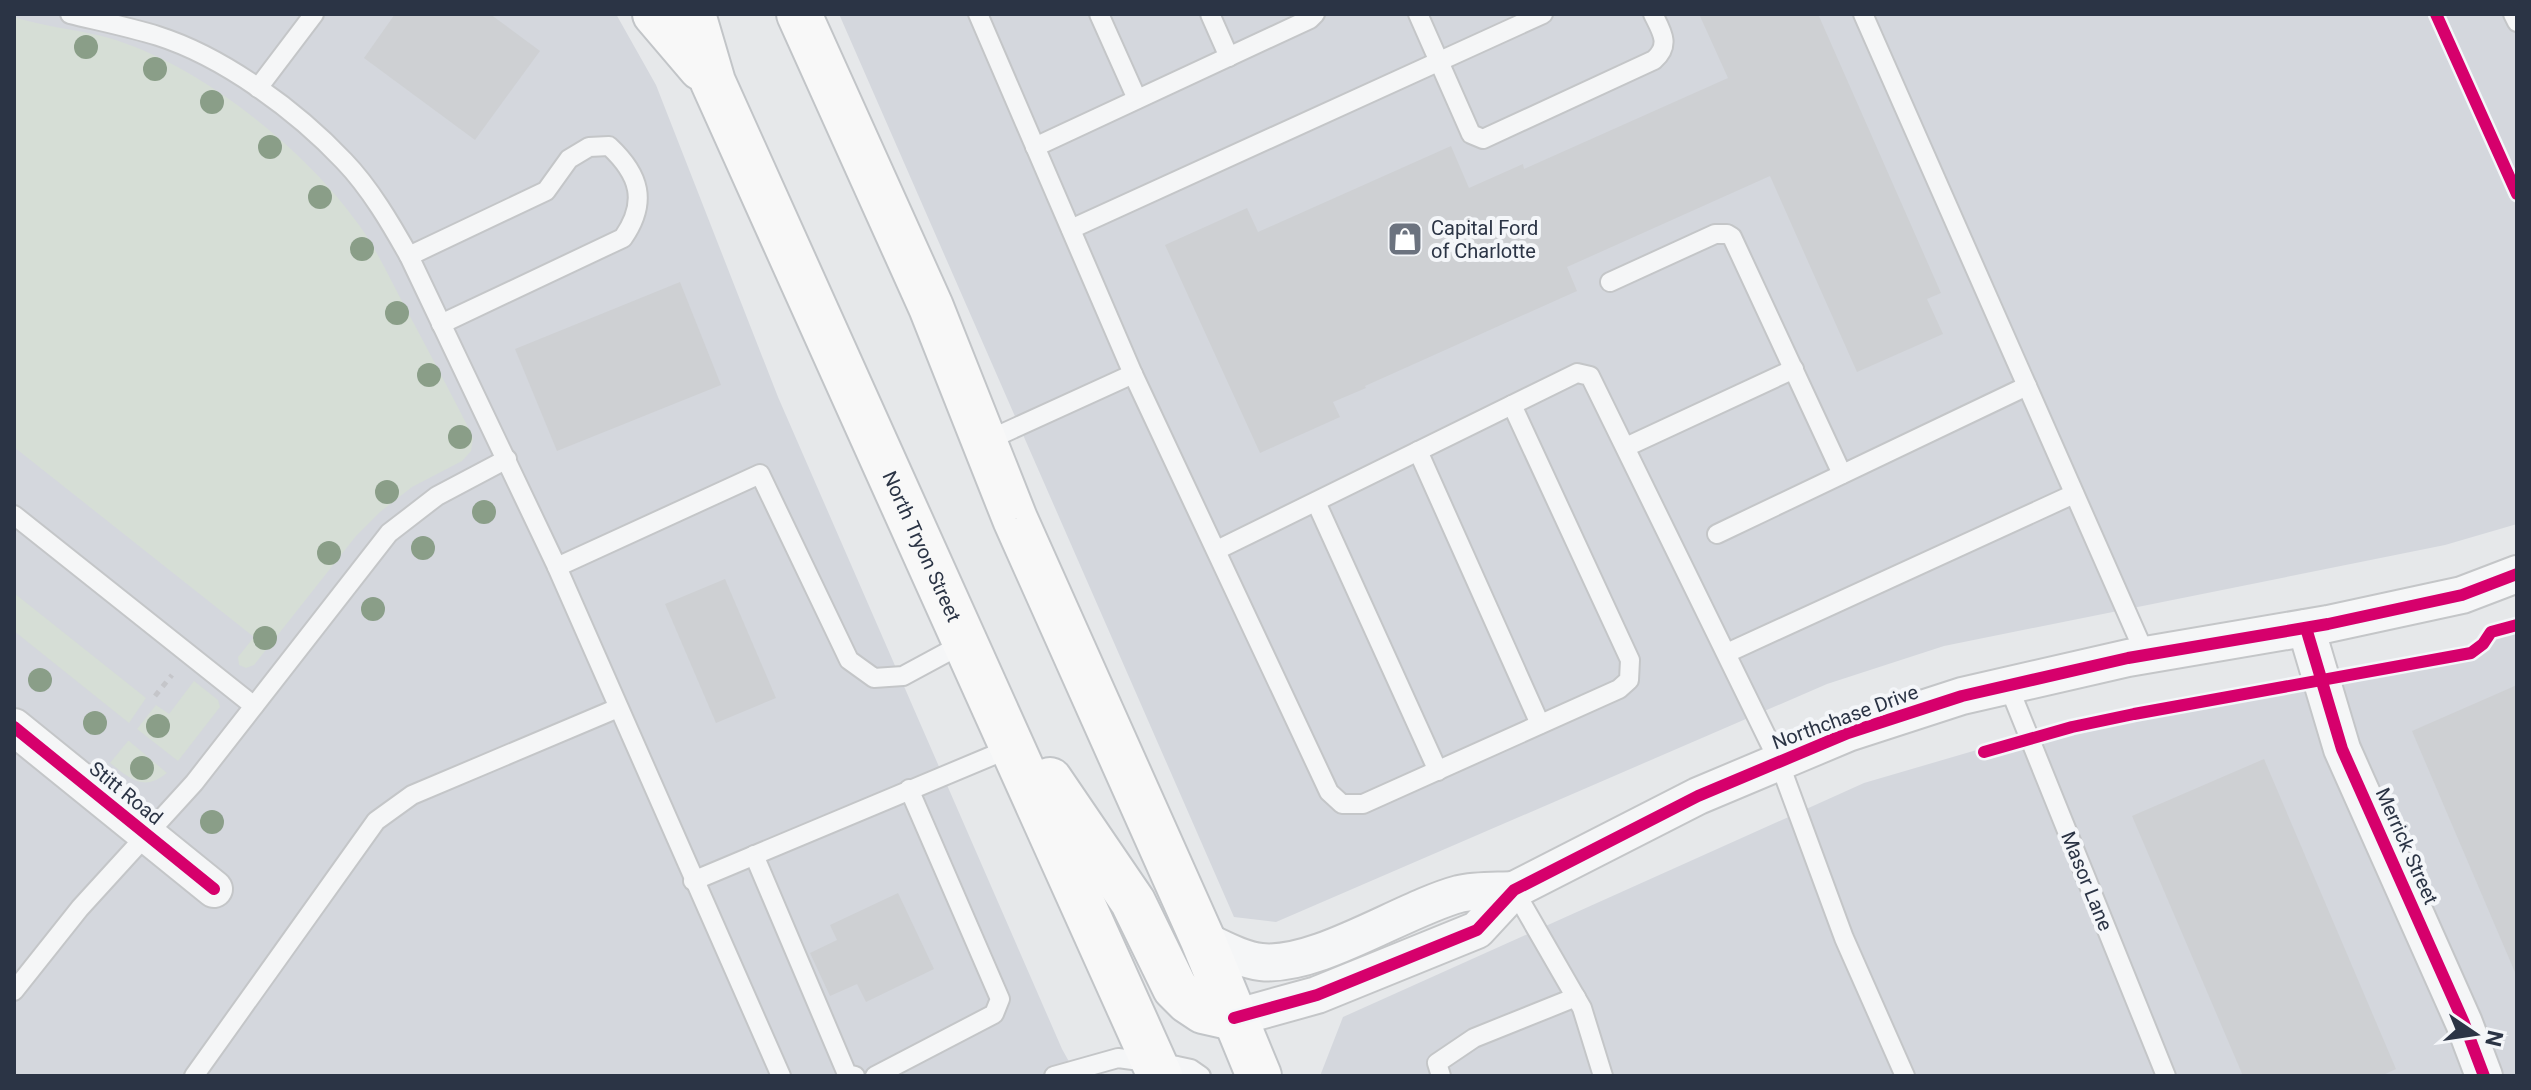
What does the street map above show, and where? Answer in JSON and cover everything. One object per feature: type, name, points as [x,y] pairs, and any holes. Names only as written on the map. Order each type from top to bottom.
[{"type":"main road","points":[[655,14],[713,82]]},
{"type":"main road","name":"North Tryon Street","points":[[693,14],[713,82],[1157,1070]]},
{"type":"main road","points":[[799,14],[931,307],[1015,519],[1203,940],[1259,1076]]},
{"type":"main road","points":[[987,689],[1133,902],[1175,988],[1203,1011],[1234,1018]]},
{"type":"street","name":"Northchase Drive","points":[[1234,1018],[1317,995],[1477,930],[1514,890],[1698,796],[1848,733],[1962,696],[2008,685],[2462,595],[2517,574]]},
{"type":"street","name":"Merrick Street","points":[[2306,628],[2342,749],[2464,1023],[2484,1076]]},
{"type":"street","name":"Stitt Road","points":[[14,727],[214,889]]},
{"type":"street","name":"Northchase Drive","points":[[1203,940],[1243,958],[1262,963],[1285,962],[1326,949],[1460,894],[1514,890]]},
{"type":"lane","points":[[70,14],[111,19],[160,36],[258,88],[345,162],[392,227],[409,256],[557,567],[781,1076]]},
{"type":"lane","points":[[258,88],[314,14]]},
{"type":"lane","points":[[978,14],[1133,374],[1329,792],[1336,801],[1349,806],[1363,804],[1624,686],[1629,680],[1631,667],[1512,405]]},
{"type":"lane","points":[[1099,14],[1137,99]]},
{"type":"lane","points":[[1210,14],[1229,57]]},
{"type":"lane","points":[[1035,147],[1315,14]]},
{"type":"lane","points":[[1418,14],[1471,134],[1483,139],[1654,60],[1662,53],[1665,41],[1653,14]]},
{"type":"lane","points":[[1071,229],[1543,14]]},
{"type":"lane","points":[[1863,14],[2146,656]]},
{"type":"lane","points":[[2513,14],[2517,22]]},
{"type":"lane","points":[[409,256],[546,191],[569,159],[589,147],[609,146],[627,162],[637,186],[639,205],[635,221],[623,238],[441,324]]},
{"type":"lane","points":[[1610,282],[1715,234],[1727,234],[1738,247],[1842,474]]},
{"type":"lane","points":[[1626,447],[1794,369]]},
{"type":"lane","points":[[1217,550],[1577,373],[1585,373],[1597,388],[1779,762],[1844,938],[1905,1076]]},
{"type":"lane","points":[[984,442],[1133,374]]},
{"type":"lane","points":[[1717,534],[2027,386]]},
{"type":"lane","points":[[1418,451],[1540,724]]},
{"type":"lane","points":[[14,991],[80,908],[194,783],[389,533],[437,496],[507,459]]},
{"type":"lane","points":[[557,567],[760,474],[849,660],[874,678],[903,676],[966,642]]},
{"type":"lane","points":[[1727,653],[2074,494]]},
{"type":"lane","points":[[1316,502],[1438,771]]},
{"type":"lane","points":[[14,515],[254,706]]},
{"type":"lane","name":"Masor Lane","points":[[2008,685],[2166,1076]]},
{"type":"lane","points":[[194,1076],[376,821],[412,795],[618,708]]},
{"type":"lane","points":[[693,881],[1013,747]]},
{"type":"lane","points":[[875,1076],[994,1014],[1000,999],[909,789]]},
{"type":"lane","points":[[754,855],[847,1074],[855,1076]]},
{"type":"lane","points":[[1514,890],[1576,997],[1603,1076]]},
{"type":"lane","points":[[1441,1076],[1437,1063],[1474,1038],[1576,997]]},
{"type":"lane","points":[[1054,1076],[1118,1058],[1157,1070],[1191,1069],[1201,1076]]},
{"type":"shaded area","points":[[14,14],[616,14],[656,85],[778,397],[1062,1049],[1077,1076],[14,1076]]},
{"type":"shaded area","points":[[839,14],[2517,14],[2517,524],[2445,545],[1944,646],[1827,684],[1276,922],[1234,917]]},
{"type":"shaded area","points":[[14,17],[113,39],[159,58],[224,96],[285,144],[338,198],[366,235],[473,439],[471,451],[462,461],[412,487],[356,536],[254,665],[246,668],[239,665],[238,657],[254,637],[14,447]]},
{"type":"shaded area","points":[[14,593],[146,698],[129,723],[14,631]]},
{"type":"shaded area","points":[[2517,630],[2517,1076],[1320,1076],[1343,1017],[1864,783],[2086,718],[2446,652]]},
{"type":"shaded area","points":[[194,681],[218,700],[220,707],[178,761],[137,729],[156,705],[169,714]]},
{"type":"shaded area","points":[[128,741],[167,773],[151,782],[137,781],[110,763]]},
{"type":"building","points":[[395,14],[490,14],[540,51],[475,140],[364,58]]},
{"type":"building","name":"Capital Ford of Charlotte","points":[[1699,14],[1818,14],[1941,293],[1927,299],[1943,334],[1857,372],[1770,176],[1567,267],[1577,291],[1333,402],[1340,417],[1260,453],[1165,245],[1247,208],[1258,232],[1451,146],[1469,188],[1523,164],[1524,169],[1728,78]]},
{"type":"building","points":[[680,282],[721,385],[557,451],[515,349]]},
{"type":"building","points":[[725,579],[776,698],[716,723],[665,604]]},
{"type":"building","points":[[2517,685],[2517,977],[2412,731]]},
{"type":"building","points":[[2264,759],[2396,1069],[2381,1076],[2243,1076],[2132,816]]},
{"type":"building","points":[[898,893],[934,969],[866,1002],[857,984],[830,996],[810,953],[837,940],[830,925]]},
{"type":"cycle path","points":[[2436,14],[2517,194]]},
{"type":"cycle path","points":[[1234,1018],[1317,995],[1477,930],[1514,890],[1698,796],[1848,733],[1962,696],[2128,658],[2328,624],[2462,595],[2517,574]]},
{"type":"cycle path","points":[[1984,752],[2072,727],[2134,714],[2471,653],[2483,644],[2491,632],[2517,625]]},
{"type":"cycle path","points":[[2306,628],[2342,749],[2464,1023],[2484,1076]]},
{"type":"cycle path","points":[[14,727],[214,889]]},
{"type":"place","name":"Capital Ford of Charlotte","points":[[1405,239]]}]
